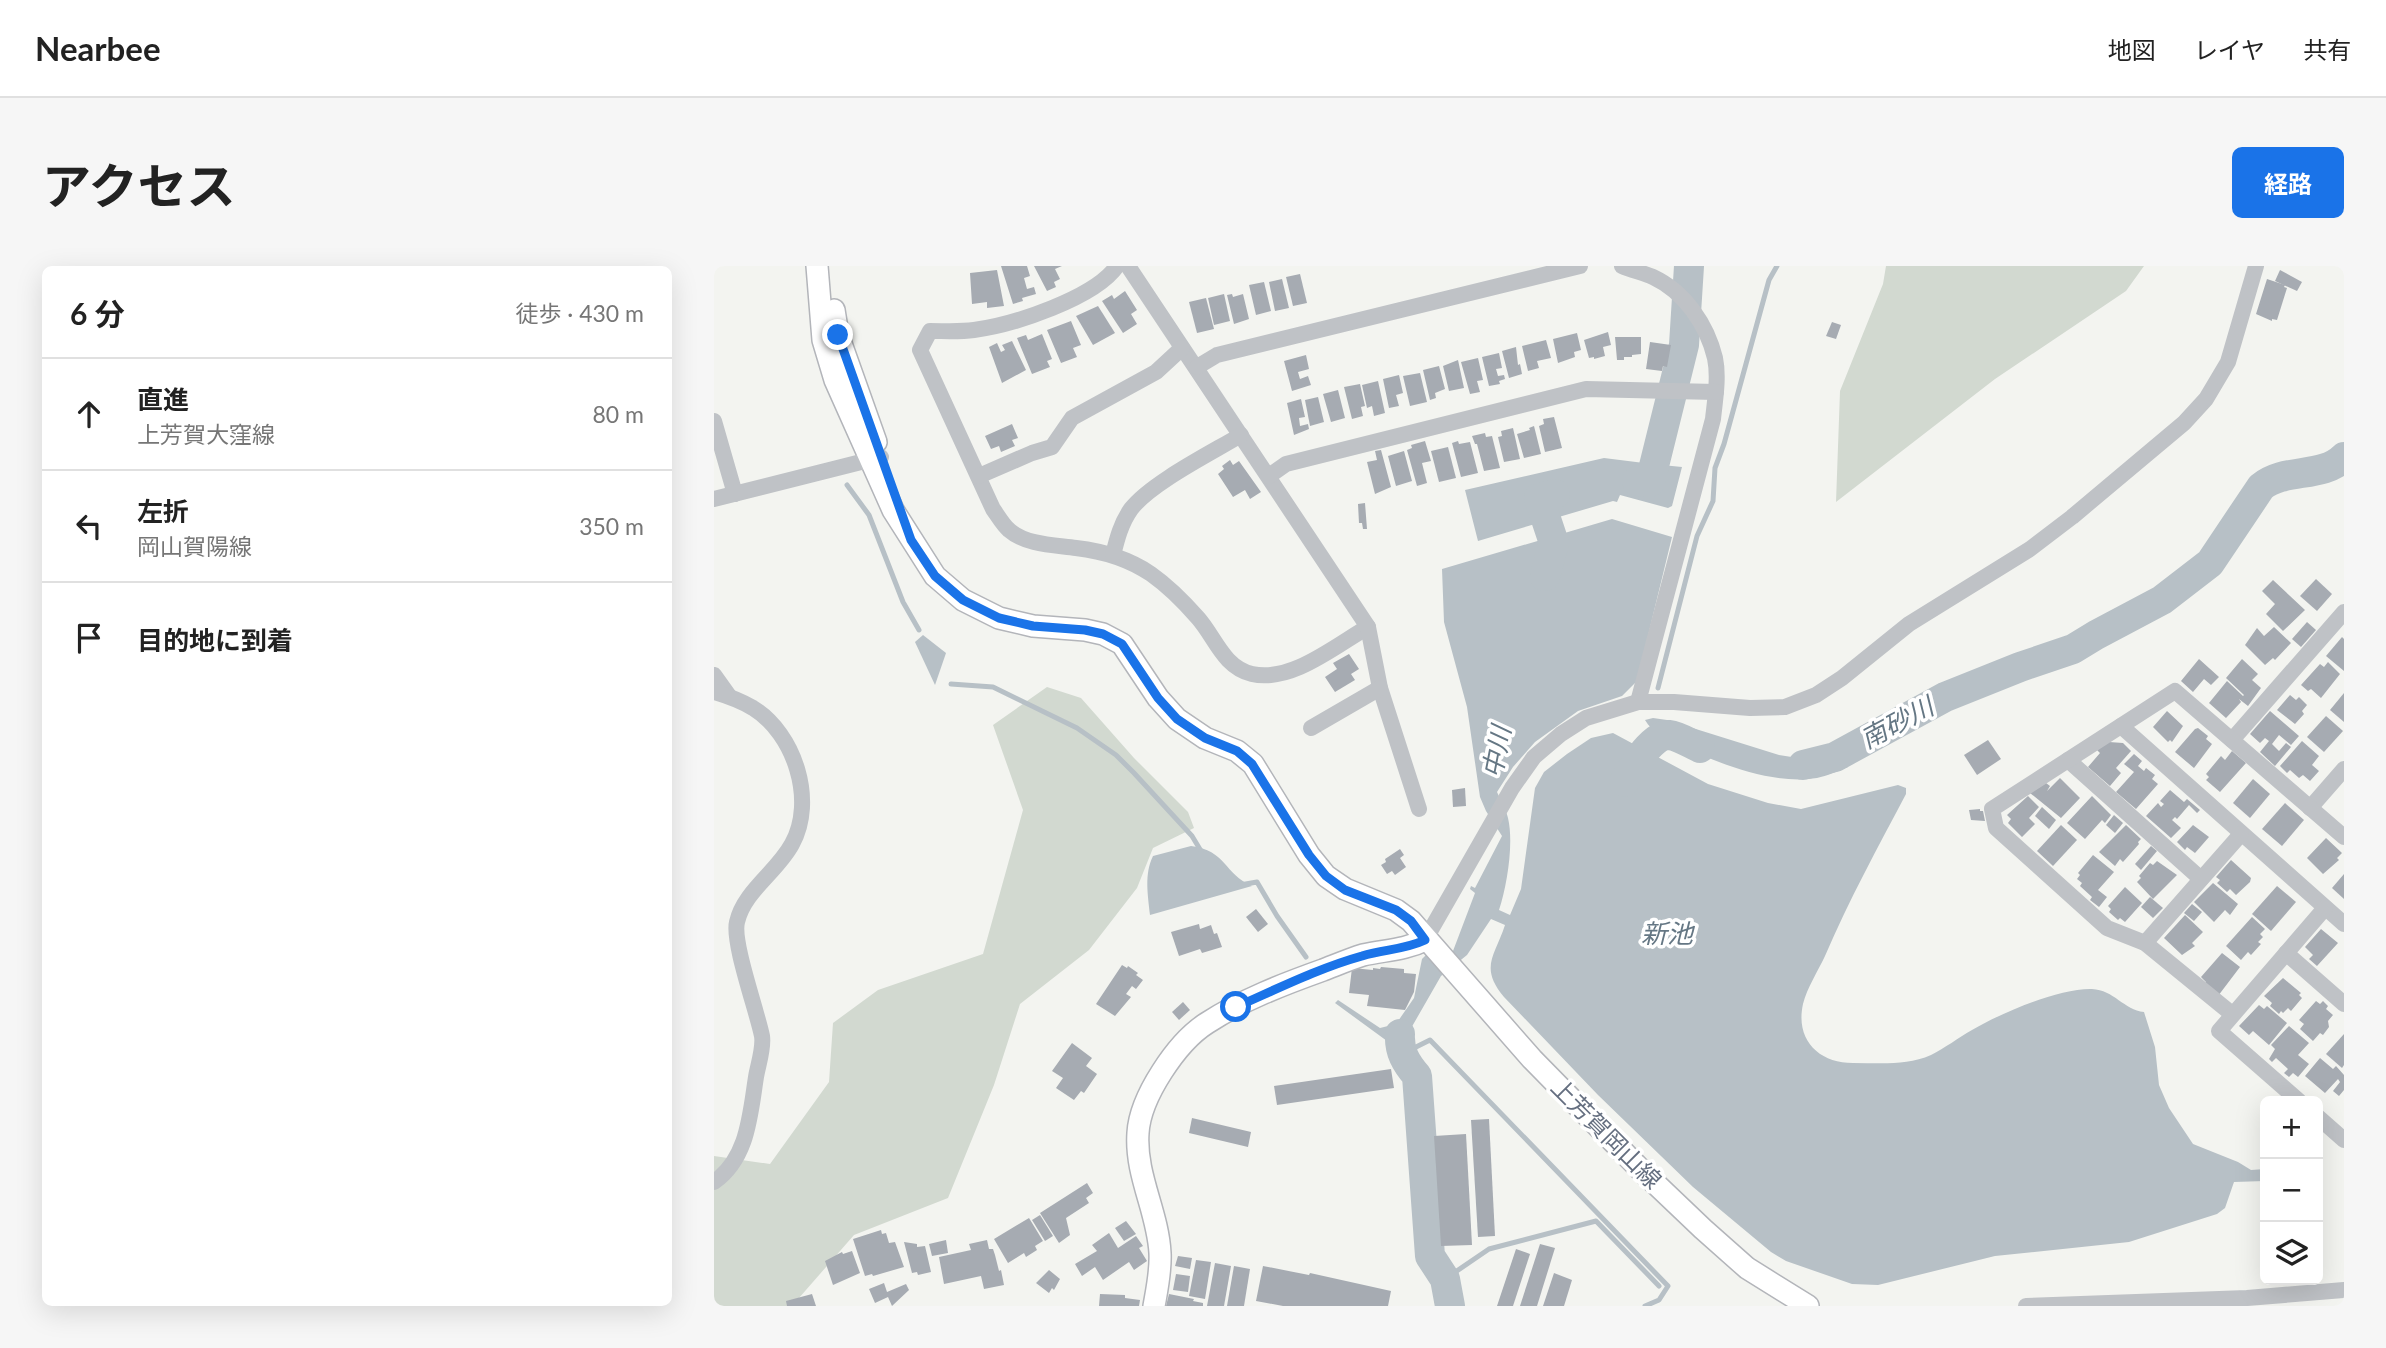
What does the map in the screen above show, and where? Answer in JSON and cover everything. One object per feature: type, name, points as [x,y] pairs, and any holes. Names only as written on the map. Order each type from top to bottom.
[{"type":"main road","points":[[817,266],[823,340],[835,380],[876,458]]},
{"type":"main road","points":[[830,266],[838,335],[876,458]]},
{"type":"main road","name":"上芳賀岡山線","points":[[876,458],[911,540],[935,576],[963,600],[999,618],[1033,626],[1085,630],[1103,634],[1122,644],[1158,698],[1177,719],[1205,738],[1237,751],[1252,764],[1309,855],[1326,876],[1345,890],[1396,910],[1411,921],[1532,1059],[1703,1229],[1747,1268],[1808,1306]]},
{"type":"main road","points":[[1154,1306],[1160,1252],[1152,1210],[1139,1167],[1138,1131],[1159,1074],[1179,1049],[1205,1024],[1236,1007],[1363,955],[1428,943]]},
{"type":"street","points":[[1117,266],[1111,275],[1082,294],[1053,308],[975,330],[930,331],[920,350],[993,509],[1010,531],[1039,544],[1112,555],[1150,573],[1200,620],[1221,654],[1250,674],[1274,676],[1297,669],[1368,627]]},
{"type":"street","points":[[1128,266],[1368,627],[1380,688],[1419,809]]},
{"type":"street","points":[[1197,367],[1217,355],[1580,266]]},
{"type":"street","points":[[1622,266],[1654,278],[1680,296],[1695,313],[1715,360],[1713,419],[1638,702]]},
{"type":"street","points":[[1428,943],[1503,802],[1534,757],[1561,734],[1586,718],[1638,702],[1750,708],[1785,707],[1816,695],[1842,678],[1909,624],[2030,549],[2072,517],[2184,423],[2206,399],[2228,362],[2256,266]]},
{"type":"street","points":[[979,477],[1052,446],[1072,418],[1156,372],[1182,348]]},
{"type":"street","points":[[1269,475],[1286,464],[1586,389],[1716,392]]},
{"type":"street","points":[[714,421],[735,494]]},
{"type":"street","points":[[1112,555],[1119,531],[1132,509],[1148,492],[1241,435]]},
{"type":"street","points":[[714,499],[876,458]]},
{"type":"street","points":[[2232,740],[2344,612]]},
{"type":"street","points":[[714,675],[721,694],[755,709],[780,733],[793,761],[803,795],[801,820],[792,844],[746,901],[736,923],[738,946],[763,1039],[747,1135],[725,1174],[714,1182]]},
{"type":"street","points":[[1311,728],[1380,688]]},
{"type":"street","points":[[2232,1014],[2145,943],[2107,928],[1996,828],[1992,809],[2175,691],[2344,838]]},
{"type":"street","points":[[2121,726],[2344,924]]},
{"type":"street","points":[[2068,760],[2201,879]]},
{"type":"street","points":[[2310,808],[2344,769]]},
{"type":"street","points":[[2145,943],[2241,834]]},
{"type":"street","points":[[2294,1096],[2219,1031],[2325,908]]},
{"type":"street","points":[[2286,953],[2344,1004]]},
{"type":"street","points":[[2323,1121],[2344,1140]]},
{"type":"street","points":[[2026,1306],[2243,1302],[2344,1290]]},
{"type":"shaded area","points":[[1886,266],[2144,266],[2126,291],[1995,379],[1836,502],[1840,391],[1883,284]]},
{"type":"shaded area","points":[[1047,687],[1081,698],[1134,758],[1188,812],[1194,828],[1153,848],[1137,888],[1089,950],[1020,1004],[994,1085],[948,1198],[854,1235],[792,1306],[714,1306],[714,1156],[770,1164],[829,1082],[833,1023],[878,990],[983,954],[1023,810],[993,725]]},
{"type":"water","points":[[1652,455],[1660,456],[1662,465],[1682,467],[1672,506],[1668,508],[1620,495],[1617,502],[1478,541],[1465,490],[1604,458],[1644,463]]},
{"type":"water","name":"新池","points":[[1612,519],[1672,537],[1637,681],[1622,696],[1578,711],[1535,742],[1513,767],[1497,792],[1510,828],[1507,877],[1499,910],[1510,915],[1521,889],[1535,788],[1544,772],[1591,738],[1613,733],[1708,784],[1768,803],[1801,809],[1898,785],[1906,788],[1906,794],[1854,894],[1803,1004],[1803,1028],[1812,1047],[1820,1054],[1841,1062],[1912,1061],[1931,1055],[1984,1023],[2014,1009],[2063,993],[2100,990],[2131,1008],[2144,1012],[2155,1047],[2159,1085],[2169,1108],[2193,1144],[2251,1170],[2260,1169],[2260,1181],[2234,1182],[2225,1208],[2217,1214],[2129,1242],[1995,1256],[1878,1285],[1852,1284],[1786,1261],[1771,1252],[1693,1187],[1598,1095],[1496,987],[1491,961],[1505,925],[1491,919],[1467,955],[1441,976],[1406,1037],[1408,1059],[1420,1071],[1403,1067],[1400,1060],[1392,1061],[1387,1041],[1335,1003],[1338,1000],[1380,1028],[1396,1024],[1414,998],[1422,959],[1426,955],[1453,951],[1475,893],[1470,889],[1471,886],[1475,888],[1502,836],[1480,797],[1467,707],[1444,622],[1442,569]]},
{"type":"water","points":[[923,635],[946,653],[935,685],[915,642]]},
{"type":"water","points":[[1653,718],[1779,755],[1798,758],[1816,755],[1835,741],[1848,767],[1821,777],[1800,779],[1765,776],[1712,759],[1680,745],[1661,735],[1645,720]]},
{"type":"water","points":[[1191,846],[1211,852],[1252,886],[1150,915],[1148,877],[1153,856]]},
{"type":"building","points":[[1001,266],[1027,266],[1030,276],[1024,278],[1027,289],[1034,287],[1036,294],[1013,304]]},
{"type":"building","points":[[1034,266],[1062,266],[1055,269],[1060,279],[1054,282],[1056,287],[1047,291]]},
{"type":"building","points":[[997,270],[1004,306],[987,308],[987,302],[972,304],[970,273]]},
{"type":"building","points":[[2280,270],[2302,282],[2297,291],[2275,281]]},
{"type":"building","points":[[1300,274],[1307,303],[1293,306],[1286,277]]},
{"type":"building","points":[[1282,279],[1289,308],[1275,311],[1269,282]]},
{"type":"building","points":[[2267,279],[2287,288],[2277,320],[2272,321],[2256,314]]},
{"type":"building","points":[[1264,282],[1271,311],[1256,315],[1249,285]]},
{"type":"building","points":[[1125,291],[1137,310],[1131,314],[1137,324],[1123,333],[1102,301],[1112,295],[1114,299]]},
{"type":"building","points":[[1224,294],[1230,321],[1214,325],[1208,298]]},
{"type":"building","points":[[1232,294],[1233,297],[1243,294],[1249,319],[1234,324],[1227,295]]},
{"type":"building","points":[[1206,298],[1214,329],[1197,333],[1189,302]]},
{"type":"building","points":[[1098,306],[1115,333],[1093,345],[1076,316]]},
{"type":"building","points":[[1071,321],[1081,345],[1073,348],[1077,357],[1061,363],[1047,330]]},
{"type":"building","points":[[1832,322],[1841,325],[1836,339],[1826,336]]},
{"type":"building","points":[[1608,332],[1611,345],[1603,347],[1605,356],[1589,358],[1584,340]]},
{"type":"building","points":[[1577,333],[1581,350],[1574,352],[1575,357],[1558,363],[1553,339]]},
{"type":"building","points":[[1042,334],[1052,359],[1047,361],[1050,367],[1032,374],[1017,338],[1026,335],[1028,340]]},
{"type":"building","points":[[1615,337],[1641,337],[1641,354],[1617,360]]},
{"type":"building","points":[[1546,340],[1551,358],[1537,361],[1539,368],[1528,371],[1522,346]]},
{"type":"building","points":[[1012,341],[1026,370],[1002,383],[989,347],[997,343],[1001,352],[1005,350],[1002,345]]},
{"type":"building","points":[[1650,342],[1671,345],[1667,367],[1663,366],[1662,371],[1646,369]]},
{"type":"building","points":[[1516,347],[1522,374],[1509,378],[1502,351]]},
{"type":"building","points":[[1499,353],[1502,368],[1496,369],[1498,376],[1504,375],[1505,379],[1499,381],[1500,384],[1489,386],[1482,357]]},
{"type":"building","points":[[1306,355],[1309,369],[1298,372],[1300,379],[1308,376],[1311,385],[1292,391],[1284,361]]},
{"type":"building","points":[[1478,358],[1483,380],[1477,381],[1480,392],[1470,394],[1461,362]]},
{"type":"building","points":[[1458,360],[1464,388],[1449,391],[1443,366]]},
{"type":"building","points":[[1439,366],[1445,389],[1435,393],[1436,398],[1430,400],[1423,370]]},
{"type":"building","points":[[1420,373],[1427,402],[1410,406],[1403,376]]},
{"type":"building","points":[[1399,375],[1403,393],[1396,395],[1399,406],[1389,408],[1383,379]]},
{"type":"building","points":[[1378,381],[1385,413],[1374,416],[1372,406],[1367,408],[1362,385]]},
{"type":"building","points":[[1360,384],[1365,406],[1361,407],[1363,416],[1352,419],[1344,387]]},
{"type":"building","points":[[1338,390],[1345,418],[1331,422],[1323,394]]},
{"type":"building","points":[[1318,397],[1324,422],[1310,426],[1305,400]]},
{"type":"building","points":[[1301,399],[1305,417],[1299,418],[1300,426],[1308,424],[1309,429],[1294,435],[1287,403]]},
{"type":"building","points":[[1554,417],[1562,448],[1545,452],[1539,426],[1544,424],[1543,419]]},
{"type":"building","points":[[1012,424],[1018,438],[1012,440],[1015,446],[1001,452],[999,446],[991,449],[985,436]]},
{"type":"building","points":[[1534,426],[1541,454],[1524,458],[1517,434]]},
{"type":"building","points":[[1513,428],[1520,459],[1504,462],[1498,437],[1502,436],[1501,431]]},
{"type":"building","points":[[1485,433],[1486,437],[1492,436],[1500,468],[1484,471],[1477,444],[1472,436]]},
{"type":"building","points":[[1425,441],[1431,461],[1422,463],[1427,483],[1417,486],[1407,450],[1412,448],[1411,445]]},
{"type":"building","points":[[1458,441],[1459,444],[1470,442],[1478,473],[1461,477],[1452,443]]},
{"type":"building","points":[[1448,447],[1456,478],[1439,482],[1431,451]]},
{"type":"building","points":[[1381,450],[1391,487],[1375,494],[1367,462],[1377,460],[1375,451]]},
{"type":"building","points":[[1404,451],[1412,481],[1396,486],[1388,456]]},
{"type":"building","points":[[1230,460],[1233,465],[1239,461],[1261,492],[1250,499],[1245,490],[1233,497],[1218,474],[1224,469],[1222,466]]},
{"type":"building","points":[[1365,503],[1367,529],[1363,529],[1362,523],[1359,523],[1358,504]]},
{"type":"building","points":[[2316,579],[2332,594],[2317,611],[2300,596]]},
{"type":"building","points":[[2273,580],[2305,610],[2283,631],[2266,614],[2275,604],[2262,591]]},
{"type":"building","points":[[2307,622],[2316,630],[2301,647],[2292,639]]},
{"type":"building","points":[[2274,627],[2291,643],[2275,660],[2273,658],[2265,665],[2245,645],[2257,628],[2264,636]]},
{"type":"building","points":[[2342,637],[2344,639],[2344,671],[2326,656]]},
{"type":"building","points":[[1349,654],[1359,669],[1351,674],[1355,680],[1335,692],[1325,677],[1337,669],[1333,663]]},
{"type":"building","points":[[2199,659],[2219,677],[2211,685],[2204,679],[2193,692],[2181,681]]},
{"type":"building","points":[[2242,659],[2258,674],[2252,680],[2261,688],[2248,706],[2239,699],[2241,702],[2226,718],[2209,703],[2227,681],[2244,695],[2226,678]]},
{"type":"building","points":[[2328,662],[2340,674],[2321,698],[2301,685],[2320,664],[2324,667]]},
{"type":"building","points":[[2344,693],[2344,722],[2330,710]]},
{"type":"building","points":[[2290,695],[2296,700],[2299,697],[2307,705],[2302,711],[2304,714],[2295,724],[2277,710]]},
{"type":"building","points":[[2167,711],[2183,726],[2172,742],[2168,742],[2153,727]]},
{"type":"building","points":[[2270,711],[2299,736],[2291,745],[2279,735],[2272,744],[2279,751],[2286,743],[2291,747],[2275,766],[2260,752],[2269,741],[2265,738],[2260,743],[2250,734]]},
{"type":"building","points":[[2326,716],[2343,731],[2324,752],[2307,737]]},
{"type":"building","points":[[2198,728],[2208,736],[2206,739],[2212,744],[2194,768],[2175,752]]},
{"type":"building","points":[[1988,740],[2001,759],[1977,775],[1964,755]]},
{"type":"building","points":[[2302,741],[2319,756],[2312,765],[2319,771],[2310,781],[2303,775],[2299,778],[2290,770],[2287,773],[2280,766]]},
{"type":"building","points":[[2109,742],[2123,743],[2131,751],[2116,768],[2121,773],[2110,786],[2088,767],[2100,753],[2097,750]]},
{"type":"building","points":[[2232,751],[2246,763],[2220,792],[2206,780],[2209,777],[2206,774],[2221,756],[2225,760]]},
{"type":"building","points":[[2134,754],[2142,761],[2138,766],[2155,775],[2152,779],[2158,784],[2136,809],[2116,792],[2134,772],[2124,764]]},
{"type":"building","points":[[2060,778],[2080,798],[2061,818],[2030,793],[2046,783],[2050,786],[2047,791]]},
{"type":"building","points":[[2253,779],[2270,794],[2250,818],[2233,803]]},
{"type":"building","points":[[1465,788],[1466,806],[1453,807],[1452,790]]},
{"type":"building","points":[[2170,790],[2184,802],[2187,799],[2200,810],[2197,813],[2189,805],[2177,819],[2175,817],[2172,820],[2181,828],[2171,838],[2146,816],[2158,803],[2161,807],[2164,804],[2160,801]]},
{"type":"building","points":[[2028,796],[2039,807],[2029,818],[2035,824],[2022,837],[2008,823],[2011,819],[2007,815]]},
{"type":"building","points":[[2092,796],[2111,815],[2105,823],[2102,820],[2085,839],[2067,823]]},
{"type":"building","points":[[2285,803],[2304,820],[2282,846],[2262,829]]},
{"type":"building","points":[[2042,807],[2056,820],[2049,829],[2035,816]]},
{"type":"building","points":[[1980,809],[1985,821],[1971,820],[1969,810]]},
{"type":"building","points":[[2114,815],[2123,823],[2115,833],[2106,825]]},
{"type":"building","points":[[2061,825],[2077,840],[2053,866],[2037,851]]},
{"type":"building","points":[[2126,825],[2141,839],[2123,862],[2120,859],[2115,866],[2099,852]]},
{"type":"building","points":[[2193,825],[2209,837],[2195,853],[2187,847],[2185,850],[2177,842]]},
{"type":"building","points":[[2326,838],[2342,853],[2337,858],[2339,860],[2323,874],[2307,858]]},
{"type":"building","points":[[2151,846],[2157,851],[2141,870],[2135,864]]},
{"type":"building","points":[[1400,849],[1404,855],[1400,858],[1406,867],[1395,875],[1392,871],[1387,874],[1381,865]]},
{"type":"building","points":[[2093,855],[2114,872],[2098,890],[2107,897],[2099,907],[2090,900],[2092,897],[2080,886],[2082,883],[2077,879],[2080,875],[2078,873]]},
{"type":"building","points":[[2231,860],[2251,878],[2236,895],[2230,889],[2227,892],[2217,883],[2220,880],[2216,877]]},
{"type":"building","points":[[2157,861],[2177,875],[2153,899],[2137,882],[2150,863],[2153,865]]},
{"type":"building","points":[[2344,874],[2344,899],[2332,888]]},
{"type":"building","points":[[2213,883],[2238,904],[2230,915],[2225,910],[2214,922],[2194,902]]},
{"type":"building","points":[[2277,886],[2296,902],[2271,931],[2252,914]]},
{"type":"building","points":[[2125,887],[2142,903],[2125,922],[2109,912],[2111,909],[2108,906]]},
{"type":"building","points":[[2150,897],[2163,908],[2153,918],[2141,907]]},
{"type":"building","points":[[2192,904],[2202,912],[2194,921],[2184,913]]},
{"type":"building","points":[[1256,909],[1268,924],[1258,932],[1246,917]]},
{"type":"building","points":[[2185,915],[2203,932],[2192,943],[2195,946],[2182,955],[2164,938]]},
{"type":"building","points":[[2252,917],[2265,929],[2260,934],[2263,937],[2258,942],[2261,944],[2251,955],[2248,952],[2241,960],[2226,946]]},
{"type":"building","points":[[1199,924],[1200,929],[1211,925],[1222,947],[1202,953],[1200,949],[1179,956],[1171,932]]},
{"type":"building","points":[[2321,929],[2338,943],[2317,966],[2309,959],[2313,955],[2305,947]]},
{"type":"building","points":[[2222,953],[2240,967],[2218,996],[2201,977]]},
{"type":"building","points":[[1122,965],[1138,973],[1136,975],[1143,980],[1136,989],[1132,986],[1126,994],[1131,997],[1115,1016],[1096,1004]]},
{"type":"building","points":[[1381,967],[1404,969],[1404,973],[1416,974],[1414,992],[1405,1010],[1367,1006],[1369,995],[1349,993],[1352,968],[1373,970]]},
{"type":"building","points":[[2283,978],[2301,993],[2299,995],[2302,998],[2291,1011],[2288,1008],[2279,1014],[2264,996]]},
{"type":"building","points":[[2316,1001],[2320,1004],[2323,1001],[2328,1006],[2326,1009],[2333,1015],[2323,1035],[2320,1033],[2313,1041],[2300,1029],[2304,1024],[2299,1020]]},
{"type":"building","points":[[1183,1002],[1190,1010],[1179,1020],[1172,1012]]},
{"type":"building","points":[[2259,1005],[2264,1009],[2267,1006],[2287,1023],[2269,1045],[2253,1031],[2249,1035],[2239,1026]]},
{"type":"building","points":[[2289,1026],[2309,1043],[2298,1055],[2309,1064],[2298,1077],[2293,1073],[2289,1077],[2284,1073],[2288,1069],[2276,1058],[2272,1062],[2269,1059],[2275,1049],[2271,1045]]},
{"type":"building","points":[[2344,1034],[2344,1065],[2342,1068],[2326,1054]]},
{"type":"building","points":[[1072,1043],[1092,1058],[1086,1066],[1097,1074],[1084,1093],[1081,1091],[1074,1100],[1056,1088],[1063,1078],[1052,1071]]},
{"type":"building","points":[[2320,1058],[2333,1069],[2336,1066],[2344,1075],[2344,1090],[2339,1096],[2333,1091],[2340,1082],[2338,1079],[2325,1093],[2305,1076]]},
{"type":"building","points":[[1391,1069],[1394,1088],[1277,1105],[1274,1086]]},
{"type":"building","points":[[1192,1118],[1251,1132],[1248,1147],[1189,1133]]},
{"type":"building","points":[[1489,1119],[1495,1236],[1478,1237],[1471,1120]]},
{"type":"building","points":[[1466,1134],[1472,1245],[1441,1246],[1434,1136]]},
{"type":"building","points":[[1087,1183],[1093,1193],[1086,1198],[1089,1203],[1066,1218],[1070,1235],[1059,1243],[1040,1213]]},
{"type":"building","points":[[1040,1215],[1053,1236],[1045,1241],[1032,1220]]},
{"type":"building","points":[[1029,1218],[1043,1241],[1035,1246],[1037,1250],[1026,1257],[1024,1253],[1008,1263],[994,1239]]},
{"type":"building","points":[[1126,1221],[1136,1234],[1124,1241],[1115,1228]]},
{"type":"building","points":[[881,1230],[882,1234],[886,1233],[889,1243],[895,1242],[904,1267],[865,1276],[853,1239]]},
{"type":"building","points":[[1109,1233],[1118,1248],[1136,1236],[1143,1246],[1139,1248],[1147,1261],[1134,1270],[1129,1262],[1103,1280],[1095,1267],[1082,1276],[1075,1264],[1097,1251],[1092,1245]]},
{"type":"building","points":[[946,1240],[948,1253],[932,1256],[929,1244]]},
{"type":"building","points":[[987,1240],[989,1249],[993,1249],[999,1271],[1001,1270],[1004,1285],[984,1289],[981,1276],[944,1284],[939,1257],[971,1250],[969,1244]]},
{"type":"building","points":[[904,1242],[917,1244],[917,1247],[925,1246],[931,1272],[918,1275],[917,1272],[912,1273]]},
{"type":"building","points":[[1540,1244],[1555,1248],[1537,1306],[1520,1306]]},
{"type":"building","points":[[1516,1249],[1530,1254],[1513,1306],[1497,1306]]},
{"type":"building","points":[[852,1251],[860,1273],[833,1285],[825,1261],[842,1252]]},
{"type":"building","points":[[1178,1256],[1192,1258],[1190,1269],[1175,1266]]},
{"type":"building","points":[[1196,1260],[1211,1262],[1205,1299],[1189,1296]]},
{"type":"building","points":[[1215,1263],[1231,1266],[1224,1306],[1207,1306]]},
{"type":"building","points":[[1234,1266],[1250,1269],[1244,1306],[1227,1306]]},
{"type":"building","points":[[1263,1266],[1309,1275],[1310,1273],[1391,1291],[1388,1306],[1283,1306],[1256,1301]]},
{"type":"building","points":[[1049,1270],[1060,1279],[1049,1293],[1036,1283]]},
{"type":"building","points":[[1554,1273],[1572,1280],[1564,1306],[1543,1306]]},
{"type":"building","points":[[1176,1274],[1190,1276],[1188,1292],[1173,1290]]},
{"type":"building","points":[[884,1283],[887,1292],[906,1284],[909,1290],[892,1306],[888,1297],[875,1303],[869,1289]]},
{"type":"building","points":[[812,1294],[816,1306],[787,1306],[786,1301]]},
{"type":"building","points":[[1100,1294],[1125,1295],[1125,1298],[1140,1300],[1139,1306],[1099,1306]]},
{"type":"building","points":[[1169,1294],[1194,1299],[1193,1301],[1203,1303],[1203,1306],[1166,1306]]},
{"type":"waterway","name":"中川","points":[[1637,481],[1650,482],[1684,345],[1689,266]]},
{"type":"waterway","points":[[1658,688],[1697,536],[1713,501],[1715,468],[1769,280],[1777,266]]},
{"type":"waterway","name":"南砂川","points":[[1803,765],[1835,757],[1945,697],[2073,649],[2162,600],[2210,563],[2261,487],[2281,477],[2325,468],[2344,457]]},
{"type":"waterway","points":[[847,485],[869,515],[903,602],[919,630]]},
{"type":"waterway","name":"中川","points":[[1545,576],[1554,543],[1539,498],[1555,494]]},
{"type":"waterway","points":[[951,684],[993,687],[1077,728],[1116,755],[1192,836],[1201,851]]},
{"type":"waterway","name":"南砂川","points":[[1624,782],[1643,753],[1663,736],[1677,737],[1700,748]]},
{"type":"waterway","points":[[1240,885],[1257,882],[1306,957]]},
{"type":"waterway","name":"中川","points":[[1400,1034],[1404,1057],[1417,1076],[1430,1256],[1445,1279],[1450,1306]]},
{"type":"waterway","points":[[1402,1054],[1430,1040],[1668,1286],[1659,1300],[1645,1306]]},
{"type":"waterway","points":[[1445,1279],[1489,1249],[1596,1221],[1659,1286]]},
{"type":"route","points":[[838,335],[911,540],[935,576],[963,600],[999,618],[1033,626],[1085,630],[1103,634],[1122,644],[1158,698],[1177,719],[1205,738],[1237,751],[1252,764],[1266,782],[1309,855],[1326,876],[1345,890],[1396,910],[1411,921],[1425,940],[1409,948],[1363,955],[1236,1007]]}]
